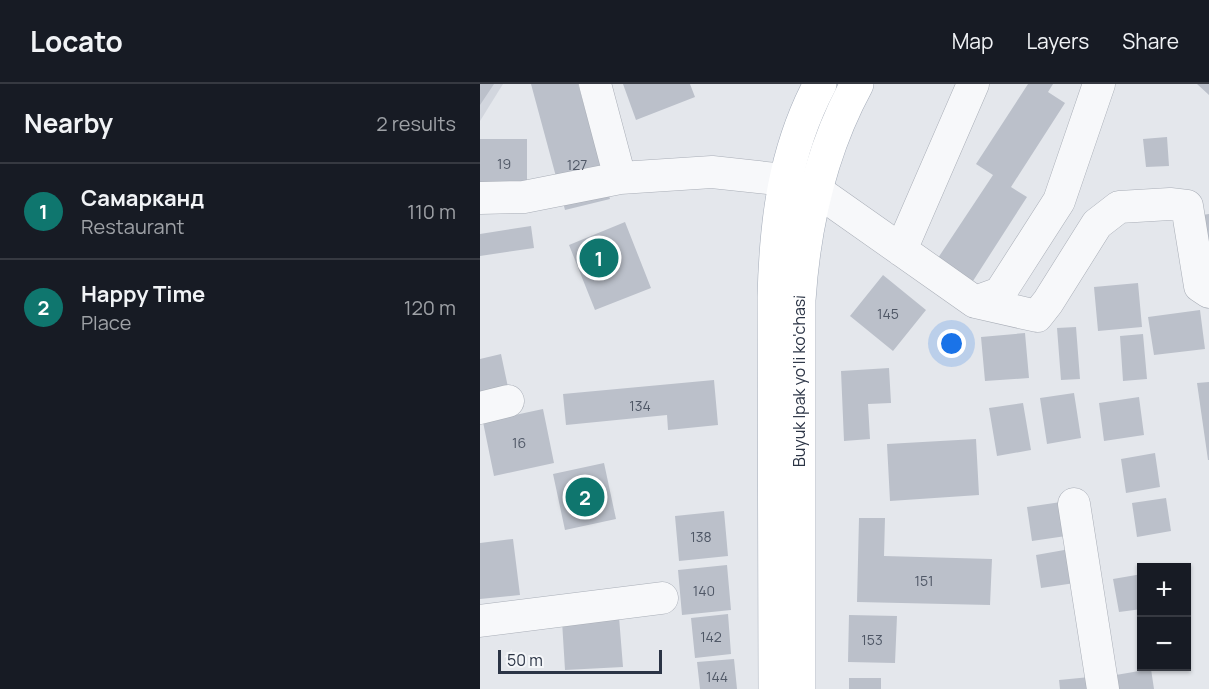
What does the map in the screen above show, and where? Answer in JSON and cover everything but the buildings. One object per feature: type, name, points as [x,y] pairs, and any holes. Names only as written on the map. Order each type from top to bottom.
[{"type":"main road","name":"Buyuk Ipak yo'li ko'chasi","points":[[775,689],[774,297],[776,241],[785,180],[798,132],[820,84]]},
{"type":"main road","name":"Buyuk Ipak yo'li ko'chasi","points":[[799,689],[799,300],[804,244],[816,190],[837,126],[857,84]]},
{"type":"lane","points":[[595,84],[620,178]]},
{"type":"lane","points":[[901,250],[973,84]]},
{"type":"lane","points":[[975,302],[1000,293],[1059,201],[1099,84]]},
{"type":"lane","points":[[480,198],[524,197],[620,178],[712,172],[785,180],[816,190],[975,302],[1037,316],[1097,224],[1119,207],[1170,204],[1186,206],[1200,286],[1209,292]]},
{"type":"lane","points":[[1074,504],[1103,689]]},
{"type":"lane","points":[[480,621],[662,598]]},
{"type":"shaded area","points":[[480,84],[503,84],[480,121]]},
{"type":"place","name":"Самарканд","points":[[599,258]]},
{"type":"place","name":"Happy Time","points":[[585,497]]}]
